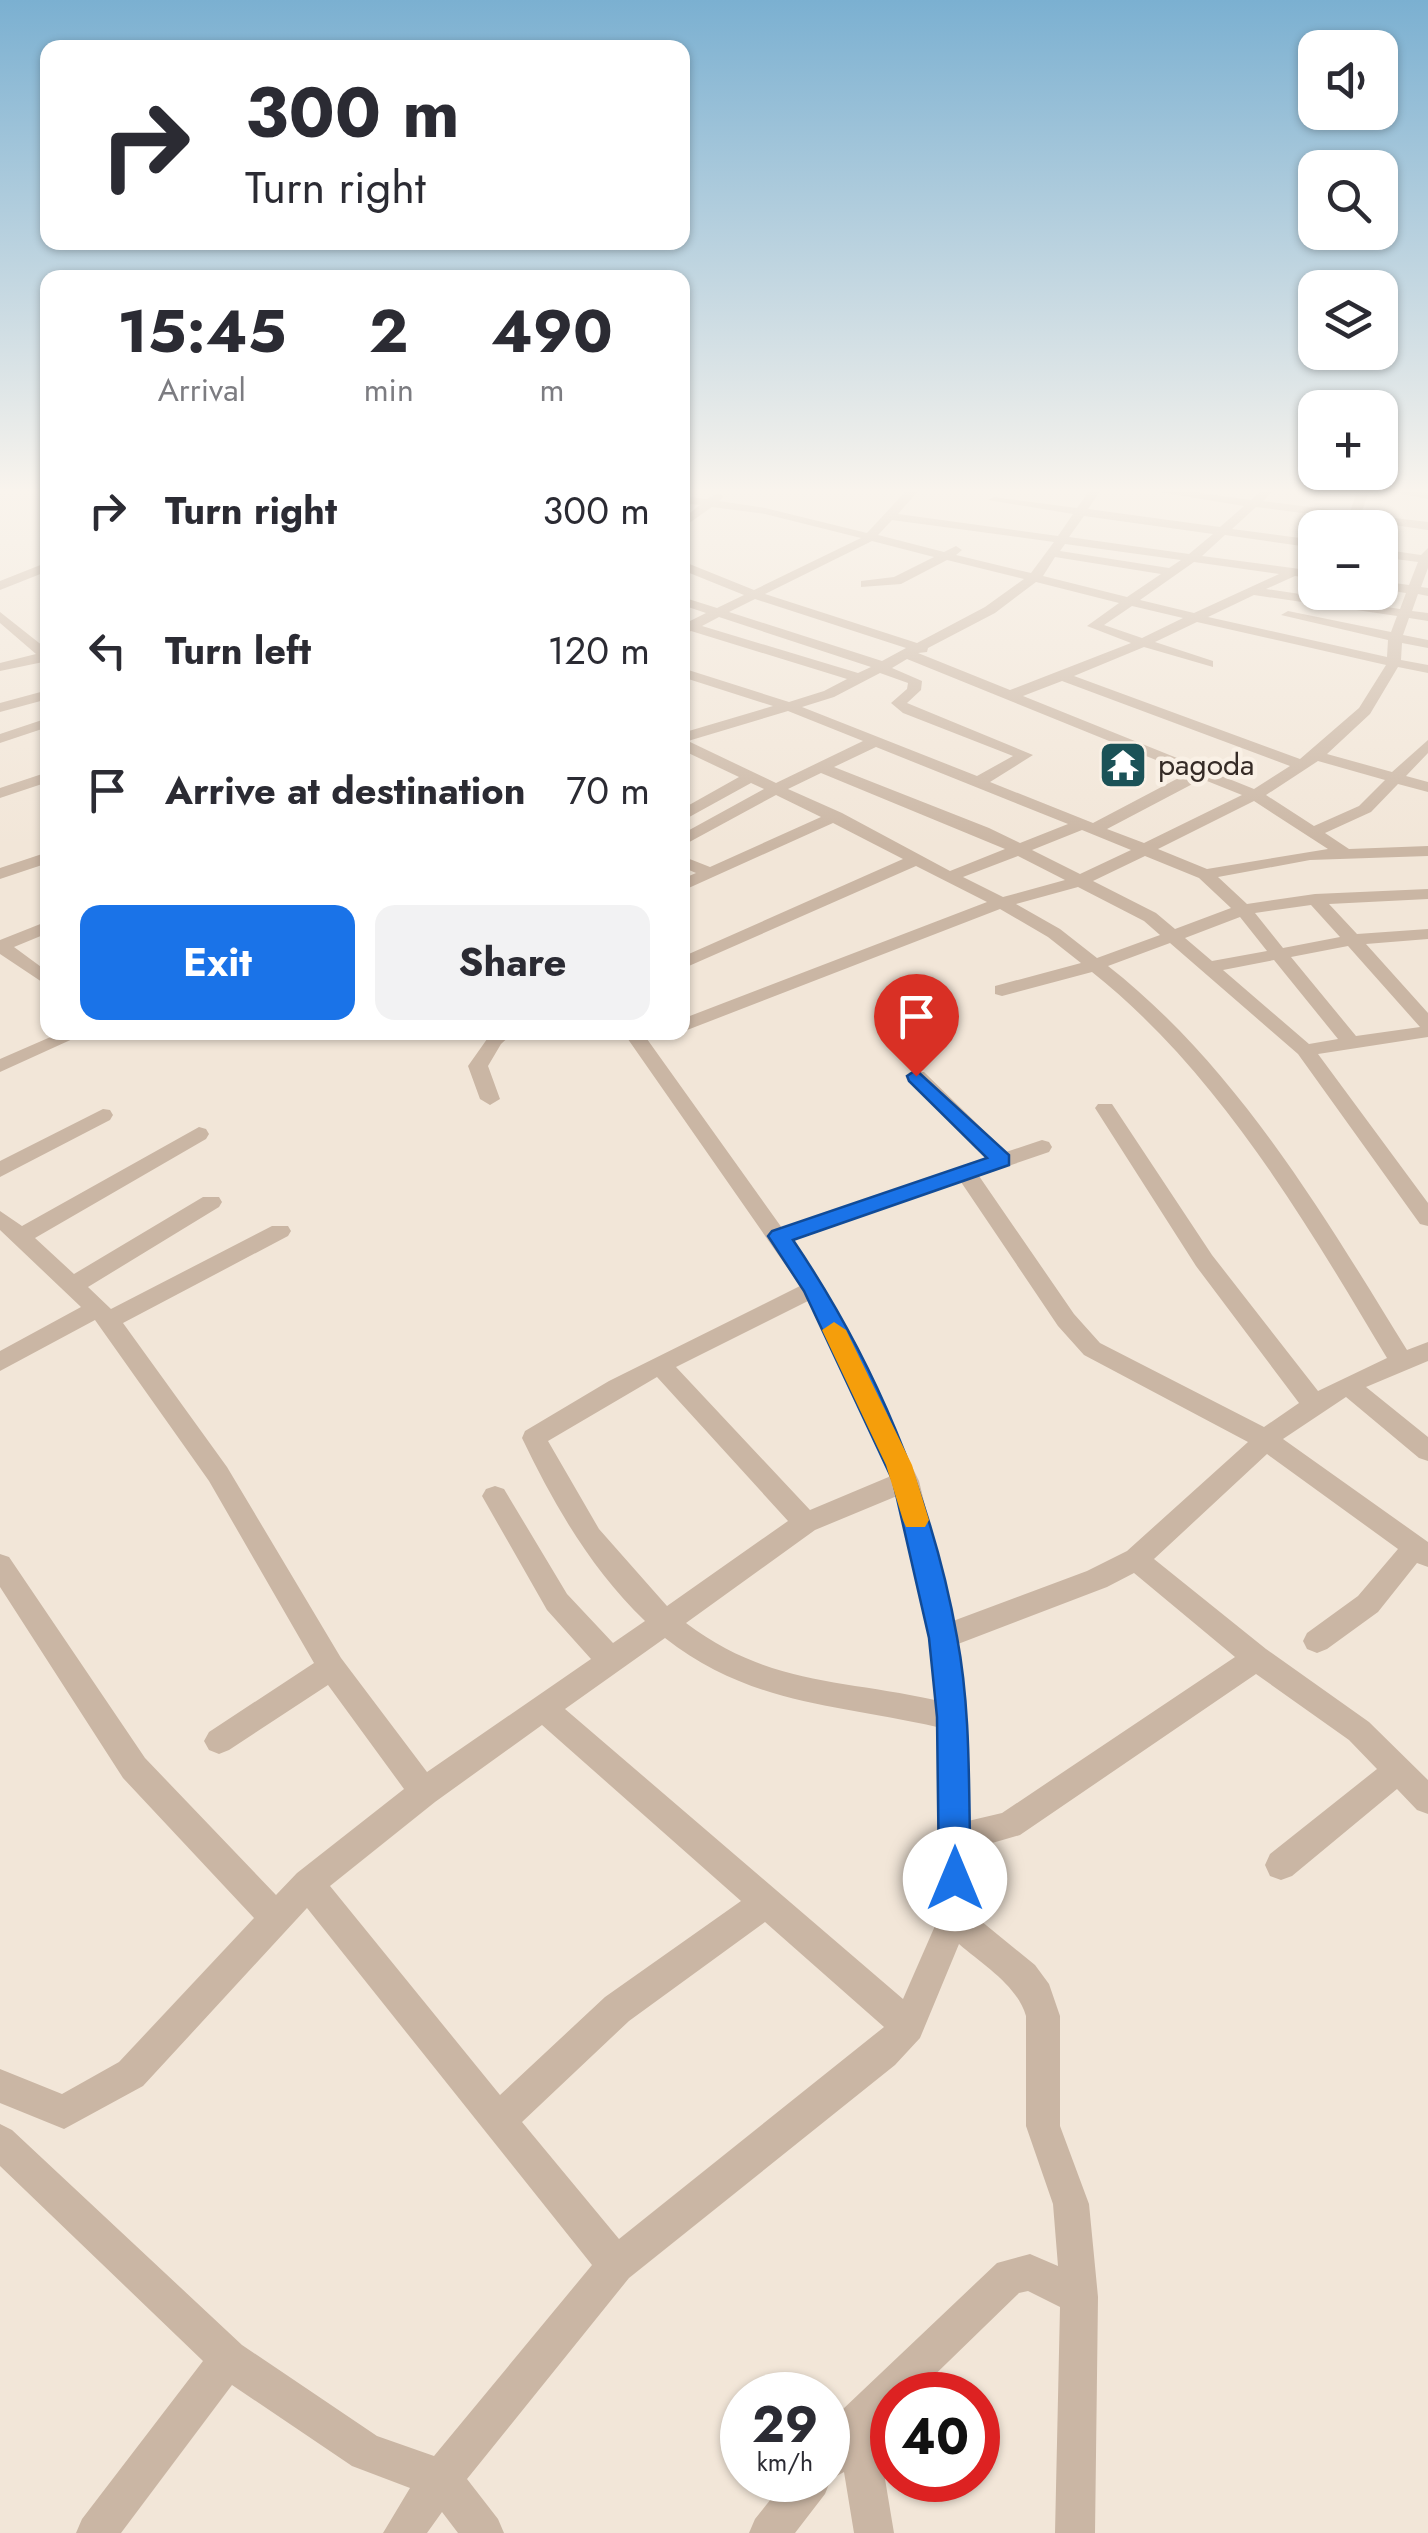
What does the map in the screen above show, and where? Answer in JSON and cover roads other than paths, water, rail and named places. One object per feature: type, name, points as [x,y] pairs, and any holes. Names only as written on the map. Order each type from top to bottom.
[{"type":"street","points":[[708,609],[915,681],[914,690],[898,703],[908,710],[1025,755],[978,782]]},
{"type":"street","points":[[690,624],[728,609]]},
{"type":"street","points":[[794,609],[916,652],[1255,795],[1346,854]]},
{"type":"street","points":[[690,739],[791,707],[862,679],[991,609]]},
{"type":"street","points":[[1121,609],[1094,626],[1208,664]]},
{"type":"street","points":[[1171,609],[1428,670]]},
{"type":"street","points":[[1011,695],[1064,677],[1213,609]]},
{"type":"street","points":[[1371,609],[1428,617]]},
{"type":"street","points":[[690,1023],[1003,902],[1080,880],[1255,795],[1309,760],[1365,711],[1394,663],[1395,639],[1407,609]]},
{"type":"street","points":[[1288,616],[1428,644]]},
{"type":"street","points":[[2,618],[40,650]]},
{"type":"street","points":[[690,627],[862,679]]},
{"type":"street","points":[[0,643],[25,636]]},
{"type":"street","points":[[0,667],[40,658]]},
{"type":"street","points":[[690,675],[791,707],[1204,874],[1243,910],[1351,1043]]},
{"type":"street","points":[[1064,677],[1309,760],[1428,787]]},
{"type":"street","points":[[0,708],[40,696]]},
{"type":"street","points":[[0,740],[40,725]]},
{"type":"street","points":[[690,837],[777,788],[876,742]]},
{"type":"street","points":[[1316,831],[1365,809],[1428,744]]},
{"type":"street","points":[[690,745],[1003,902],[1055,934],[1174,1042],[1249,1122],[1328,1240],[1400,1359]]},
{"type":"street","points":[[823,768],[946,815],[1132,906],[1176,938],[1306,1050],[1428,1219]]},
{"type":"street","points":[[948,877],[1016,849],[1089,826],[1201,773]]},
{"type":"street","points":[[690,811],[751,776]]},
{"type":"street","points":[[0,793],[40,780]]},
{"type":"street","points":[[690,883],[836,816]]},
{"type":"street","points":[[1204,874],[1272,860],[1428,851]]},
{"type":"street","points":[[690,961],[918,859]]},
{"type":"street","points":[[0,874],[40,860]]},
{"type":"street","points":[[690,865],[710,874]]},
{"type":"street","points":[[1002,990],[1092,966],[1243,910],[1314,898],[1428,894]]},
{"type":"street","points":[[1314,898],[1428,1028]]},
{"type":"street","points":[[0,946],[40,929]]},
{"type":"street","points":[[1210,967],[1351,940],[1428,934]]},
{"type":"street","points":[[0,946],[40,976]]},
{"type":"street","points":[[690,948],[703,956]]},
{"type":"street","points":[[1306,1050],[1428,1028]]},
{"type":"street","points":[[0,1066],[60,1040]]},
{"type":"street","points":[[490,1099],[478,1066],[494,1040]]},
{"type":"street","points":[[402,2533],[441,2478],[616,2265],[882,2053],[908,2026],[954,1919],[956,1840],[944,1638],[906,1481],[814,1289],[638,1040]]},
{"type":"street","points":[[916,1076],[1002,1160]]},
{"type":"street","points":[[1105,1108],[1198,1256],[1251,1330],[1315,1405]]},
{"type":"street","points":[[0,1170],[103,1115]]},
{"type":"street","points":[[21,1236],[199,1134]]},
{"type":"street","points":[[780,1236],[1042,1148]]},
{"type":"street","points":[[964,1172],[1066,1320],[1092,1349],[1266,1440],[1421,1552],[1368,1604],[1317,1641]]},
{"type":"street","points":[[73,1284],[210,1202]]},
{"type":"street","points":[[0,1218],[104,1314],[228,1490],[331,1667],[424,1792]]},
{"type":"street","points":[[0,1362],[280,1230]]},
{"type":"street","points":[[814,1289],[538,1430],[534,1438],[602,1557],[668,1622],[729,1666],[802,1688],[951,1717]]},
{"type":"street","points":[[944,1638],[1097,1579],[1136,1559],[1266,1440],[1315,1405],[1346,1384],[1400,1359],[1428,1351]]},
{"type":"street","points":[[661,1366],[806,1523]]},
{"type":"street","points":[[1346,1384],[1428,1451]]},
{"type":"street","points":[[0,2086],[64,2112],[131,2074],[308,1884],[424,1792],[546,1710],[806,1523],[906,1481]]},
{"type":"street","points":[[495,1496],[556,1602],[611,1661]]},
{"type":"street","points":[[1136,1559],[1256,1658],[1359,1732],[1428,1800]]},
{"type":"street","points":[[0,1565],[134,1768],[275,1918]]},
{"type":"street","points":[[956,1840],[1008,1825],[1256,1658]]},
{"type":"street","points":[[220,1741],[331,1667]]},
{"type":"street","points":[[546,1710],[908,2026]]},
{"type":"street","points":[[1281,1865],[1396,1772]]},
{"type":"street","points":[[308,1884],[616,2265]]},
{"type":"street","points":[[500,2119],[617,2009],[767,1902]]},
{"type":"street","points":[[954,1919],[1023,1977],[1037,1996],[1043,2016],[1043,2126],[1071,2204],[1079,2297],[1075,2533]]},
{"type":"street","points":[[0,2142],[228,2359],[366,2452],[441,2478],[484,2533]]},
{"type":"street","points":[[850,2432],[1010,2276],[1030,2272],[1079,2297]]},
{"type":"street","points":[[96,2533],[228,2359]]},
{"type":"street","points":[[856,2424],[874,2533]]},
{"type":"street","points":[[769,2533],[794,2502]]},
{"type":"place","name":"pagoda","points":[[1123,765]]}]
